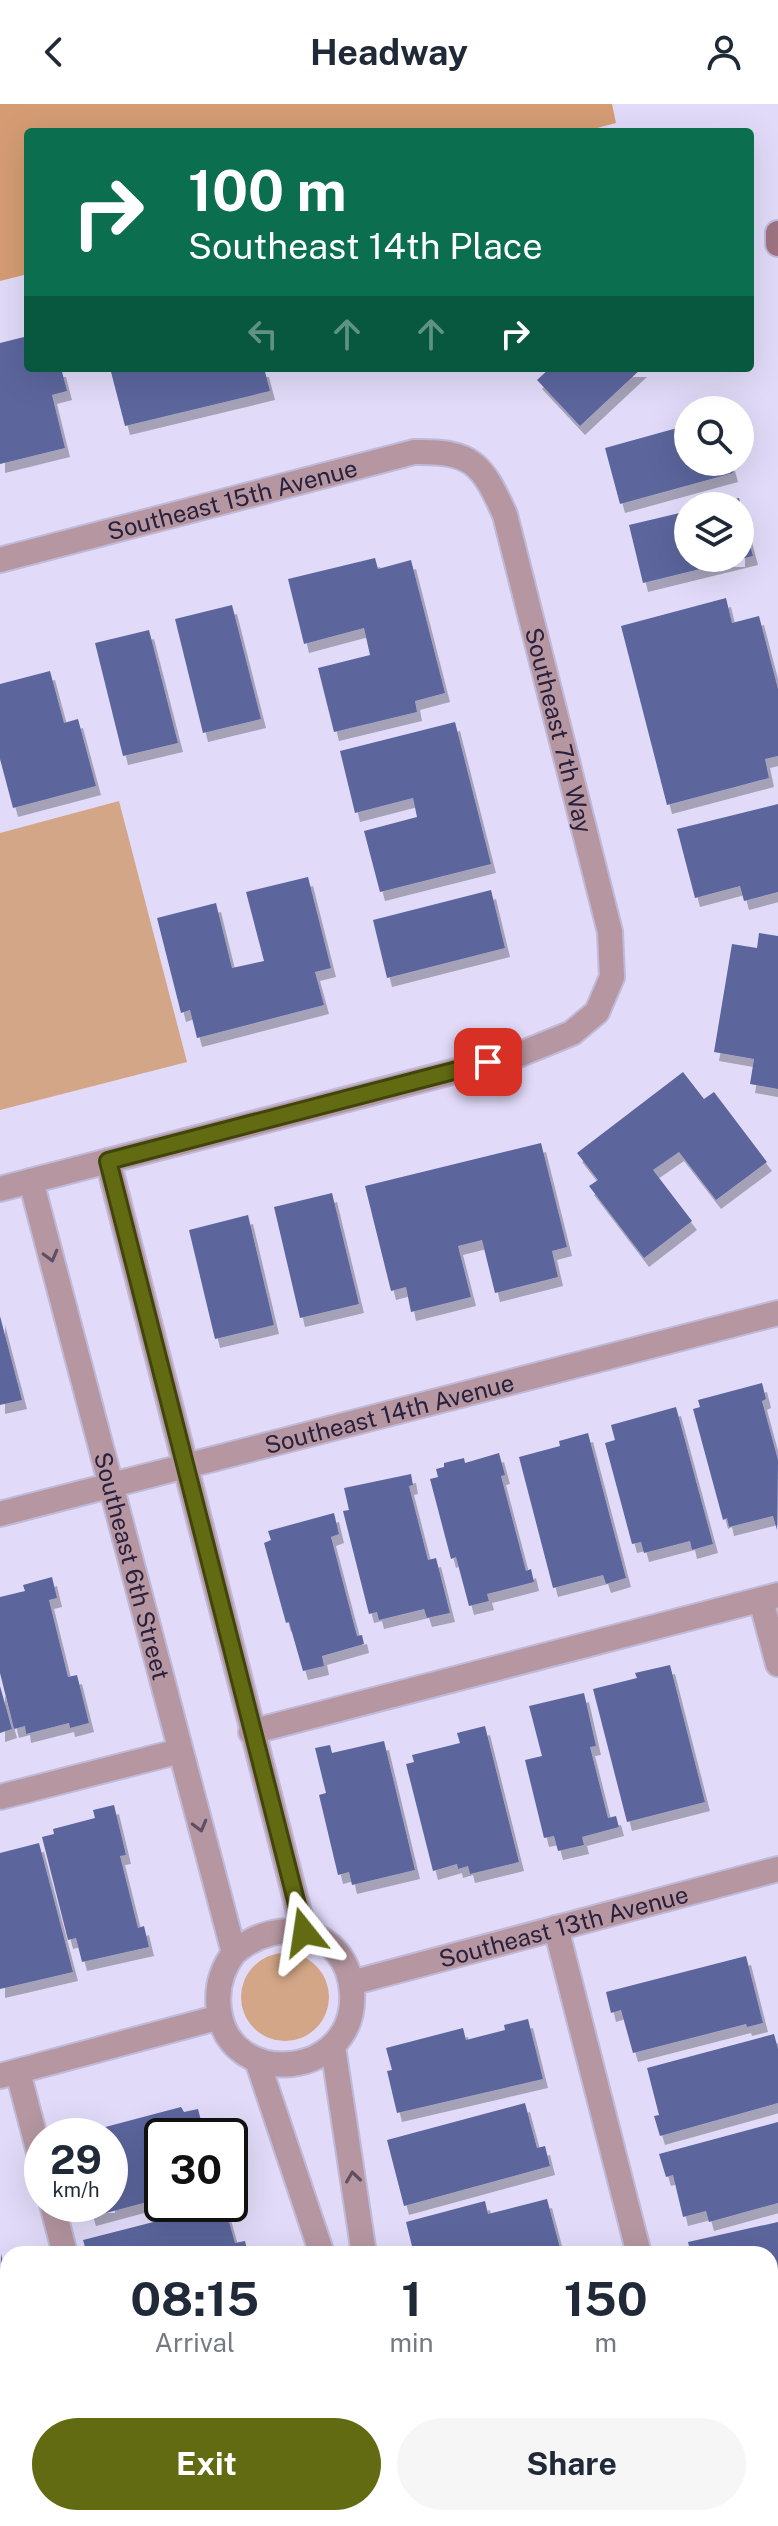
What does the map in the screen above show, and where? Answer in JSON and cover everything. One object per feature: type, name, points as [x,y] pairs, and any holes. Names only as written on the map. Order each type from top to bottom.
[{"type":"street","points":[[778,233],[778,244]]},
{"type":"street","name":"Southeast 15th Avenue","points":[[0,560],[414,452],[440,452],[467,458]]},
{"type":"street","name":"Southeast 7th Way","points":[[108,1161],[518,1055],[572,1033],[597,1012],[612,977],[610,932],[505,515],[482,471],[467,458]]},
{"type":"street","points":[[0,1189],[108,1161],[304,1932]]},
{"type":"street","name":"Southeast 6th Street","points":[[31,1181],[234,1953]]},
{"type":"street","name":"Southeast 14th Avenue","points":[[0,1514],[778,1313]]},
{"type":"street","points":[[251,1732],[770,1598],[778,1664]]},
{"type":"street","points":[[0,1797],[180,1751]]},
{"type":"street","name":"Southeast 13th Avenue","points":[[351,1983],[778,1869]]},
{"type":"street","points":[[556,1928],[637,2246]]},
{"type":"street","points":[[283,1929],[304,1932],[333,1949],[347,1969],[352,2004],[347,2026],[333,2047],[303,2064],[280,2066],[257,2060],[237,2046],[223,2028],[217,1993],[219,1981],[234,1953],[255,1937],[283,1929]]},
{"type":"street","points":[[25,2118],[9,2074],[220,2017]]},
{"type":"street","points":[[333,2047],[363,2246]]},
{"type":"street","points":[[257,2060],[319,2246]]},
{"type":"street","points":[[57,2222],[63,2246]]},
{"type":"shaded area","points":[[0,104],[612,104],[616,123],[597,128],[24,128],[24,275],[0,281]]},
{"type":"shaded area","points":[[119,801],[187,1062],[0,1110],[0,833]]},
{"type":"shaded area","points":[[285,1953],[302,1957],[316,1966],[325,1980],[329,1997],[325,2014],[316,2028],[302,2037],[285,2041],[268,2037],[254,2028],[245,2014],[241,1997],[245,1980],[254,1966],[268,1957]]},
{"type":"building","points":[[24,337],[24,372],[62,372],[67,391],[52,395],[65,448],[0,464],[0,343]]},
{"type":"building","points":[[111,372],[265,372],[270,391],[125,426]]},
{"type":"building","points":[[546,372],[638,372],[580,426],[537,380]]},
{"type":"building","points":[[674,429],[674,476],[722,476],[620,504],[605,448]]},
{"type":"building","points":[[674,514],[674,572],[688,572],[643,583],[629,525]]},
{"type":"building","points":[[375,558],[378,569],[411,560],[445,693],[415,701],[417,712],[334,732],[318,668],[370,655],[364,628],[304,644],[288,579]]},
{"type":"building","points":[[726,598],[732,623],[759,616],[778,689],[778,756],[765,759],[769,778],[667,805],[621,626]]},
{"type":"building","points":[[232,605],[261,719],[203,733],[175,619]]},
{"type":"building","points":[[149,630],[178,743],[123,756],[95,643]]},
{"type":"building","points":[[50,671],[64,723],[78,719],[96,786],[13,808],[0,759],[0,684]]},
{"type":"building","points":[[455,722],[491,864],[380,892],[364,831],[417,817],[413,798],[355,813],[340,751]]},
{"type":"building","points":[[778,804],[778,892],[744,901],[740,886],[695,898],[677,829]]},
{"type":"building","points":[[308,877],[331,968],[315,972],[324,1005],[197,1038],[190,1010],[181,1013],[157,918],[216,903],[232,968],[264,961],[246,892]]},
{"type":"building","points":[[491,890],[505,948],[387,978],[373,920]]},
{"type":"building","points":[[759,933],[778,936],[778,1089],[750,1084],[754,1059],[714,1052],[732,944],[757,948]]},
{"type":"building","points":[[683,1072],[704,1099],[714,1092],[767,1162],[716,1200],[679,1152],[653,1170],[692,1221],[644,1258],[589,1186],[598,1180],[577,1153]]},
{"type":"building","points":[[541,1143],[567,1247],[552,1251],[558,1277],[495,1293],[482,1240],[458,1246],[471,1297],[411,1312],[406,1287],[391,1291],[365,1186]]},
{"type":"building","points":[[332,1193],[359,1304],[300,1318],[274,1207]]},
{"type":"building","points":[[248,1215],[274,1325],[215,1339],[189,1230]]},
{"type":"building","points":[[0,1316],[22,1400],[0,1405]]},
{"type":"building","points":[[762,1383],[766,1399],[762,1401],[778,1460],[777,1530],[773,1516],[729,1527],[727,1518],[723,1520],[693,1409],[700,1407],[698,1400]]},
{"type":"building","points":[[676,1407],[713,1544],[692,1550],[690,1541],[644,1553],[641,1542],[632,1544],[605,1443],[615,1440],[611,1425]]},
{"type":"building","points":[[588,1433],[626,1578],[606,1584],[603,1575],[553,1588],[519,1457],[560,1446],[559,1441]]},
{"type":"building","points":[[499,1453],[505,1475],[501,1476],[526,1571],[531,1569],[534,1582],[487,1594],[489,1601],[469,1606],[456,1557],[451,1559],[430,1479],[438,1477],[436,1469],[444,1467],[444,1463],[464,1458],[465,1463]]},
{"type":"building","points":[[411,1474],[413,1485],[409,1486],[428,1560],[436,1558],[450,1613],[427,1618],[424,1609],[379,1620],[377,1612],[369,1614],[343,1511],[349,1510],[344,1488]]},
{"type":"building","points":[[334,1513],[339,1534],[331,1537],[357,1636],[362,1635],[364,1644],[322,1656],[324,1666],[303,1671],[264,1543],[271,1540],[268,1531]]},
{"type":"building","points":[[52,1577],[57,1598],[49,1600],[68,1677],[77,1675],[89,1723],[70,1728],[69,1723],[26,1734],[25,1726],[14,1729],[0,1673],[0,1597],[25,1591],[23,1585]]},
{"type":"building","points":[[670,1665],[705,1802],[627,1822],[593,1689],[637,1678],[635,1673]]},
{"type":"building","points":[[0,1686],[12,1729],[0,1733]]},
{"type":"building","points":[[584,1693],[596,1746],[590,1747],[608,1818],[616,1816],[619,1827],[582,1837],[584,1845],[558,1851],[554,1836],[544,1838],[525,1760],[542,1756],[529,1706]]},
{"type":"building","points":[[485,1726],[519,1862],[470,1874],[468,1866],[458,1869],[457,1864],[433,1871],[406,1764],[414,1762],[412,1755],[460,1743],[457,1733]]},
{"type":"building","points":[[384,1741],[415,1870],[352,1885],[349,1872],[338,1875],[319,1795],[326,1793],[315,1748],[330,1745],[332,1753]]},
{"type":"building","points":[[114,1805],[126,1855],[120,1856],[138,1928],[144,1926],[149,1947],[82,1962],[76,1938],[68,1940],[42,1837],[54,1834],[53,1829],[95,1818],[93,1810]]},
{"type":"building","points":[[39,1843],[73,1972],[0,1989],[0,1853]]},
{"type":"building","points":[[746,1956],[763,2023],[747,2027],[746,2024],[633,2053],[621,2010],[611,2013],[606,1992]]},
{"type":"building","points":[[528,2019],[543,2079],[397,2113],[387,2071],[392,2070],[386,2048],[463,2028],[466,2040],[505,2030],[504,2025]]},
{"type":"building","points":[[774,2034],[778,2049],[778,2103],[660,2136],[654,2116],[659,2115],[647,2068]]},
{"type":"building","points":[[525,2103],[537,2148],[545,2146],[550,2166],[404,2206],[387,2140]]},
{"type":"building","points":[[181,2107],[184,2112],[198,2109],[200,2118],[144,2118],[144,2203],[128,2207],[128,2121]]},
{"type":"building","points":[[778,2122],[778,2203],[709,2222],[706,2211],[683,2217],[673,2175],[666,2177],[659,2154]]},
{"type":"building","points":[[547,2199],[559,2246],[412,2246],[406,2222],[485,2201],[488,2214]]},
{"type":"building","points":[[154,2222],[229,2222],[235,2243],[245,2241],[246,2246],[85,2246],[83,2240]]},
{"type":"building","points":[[778,2222],[778,2246],[689,2246],[688,2242]]},
{"type":"route","points":[[304,1932],[108,1161],[488,1062]]}]
